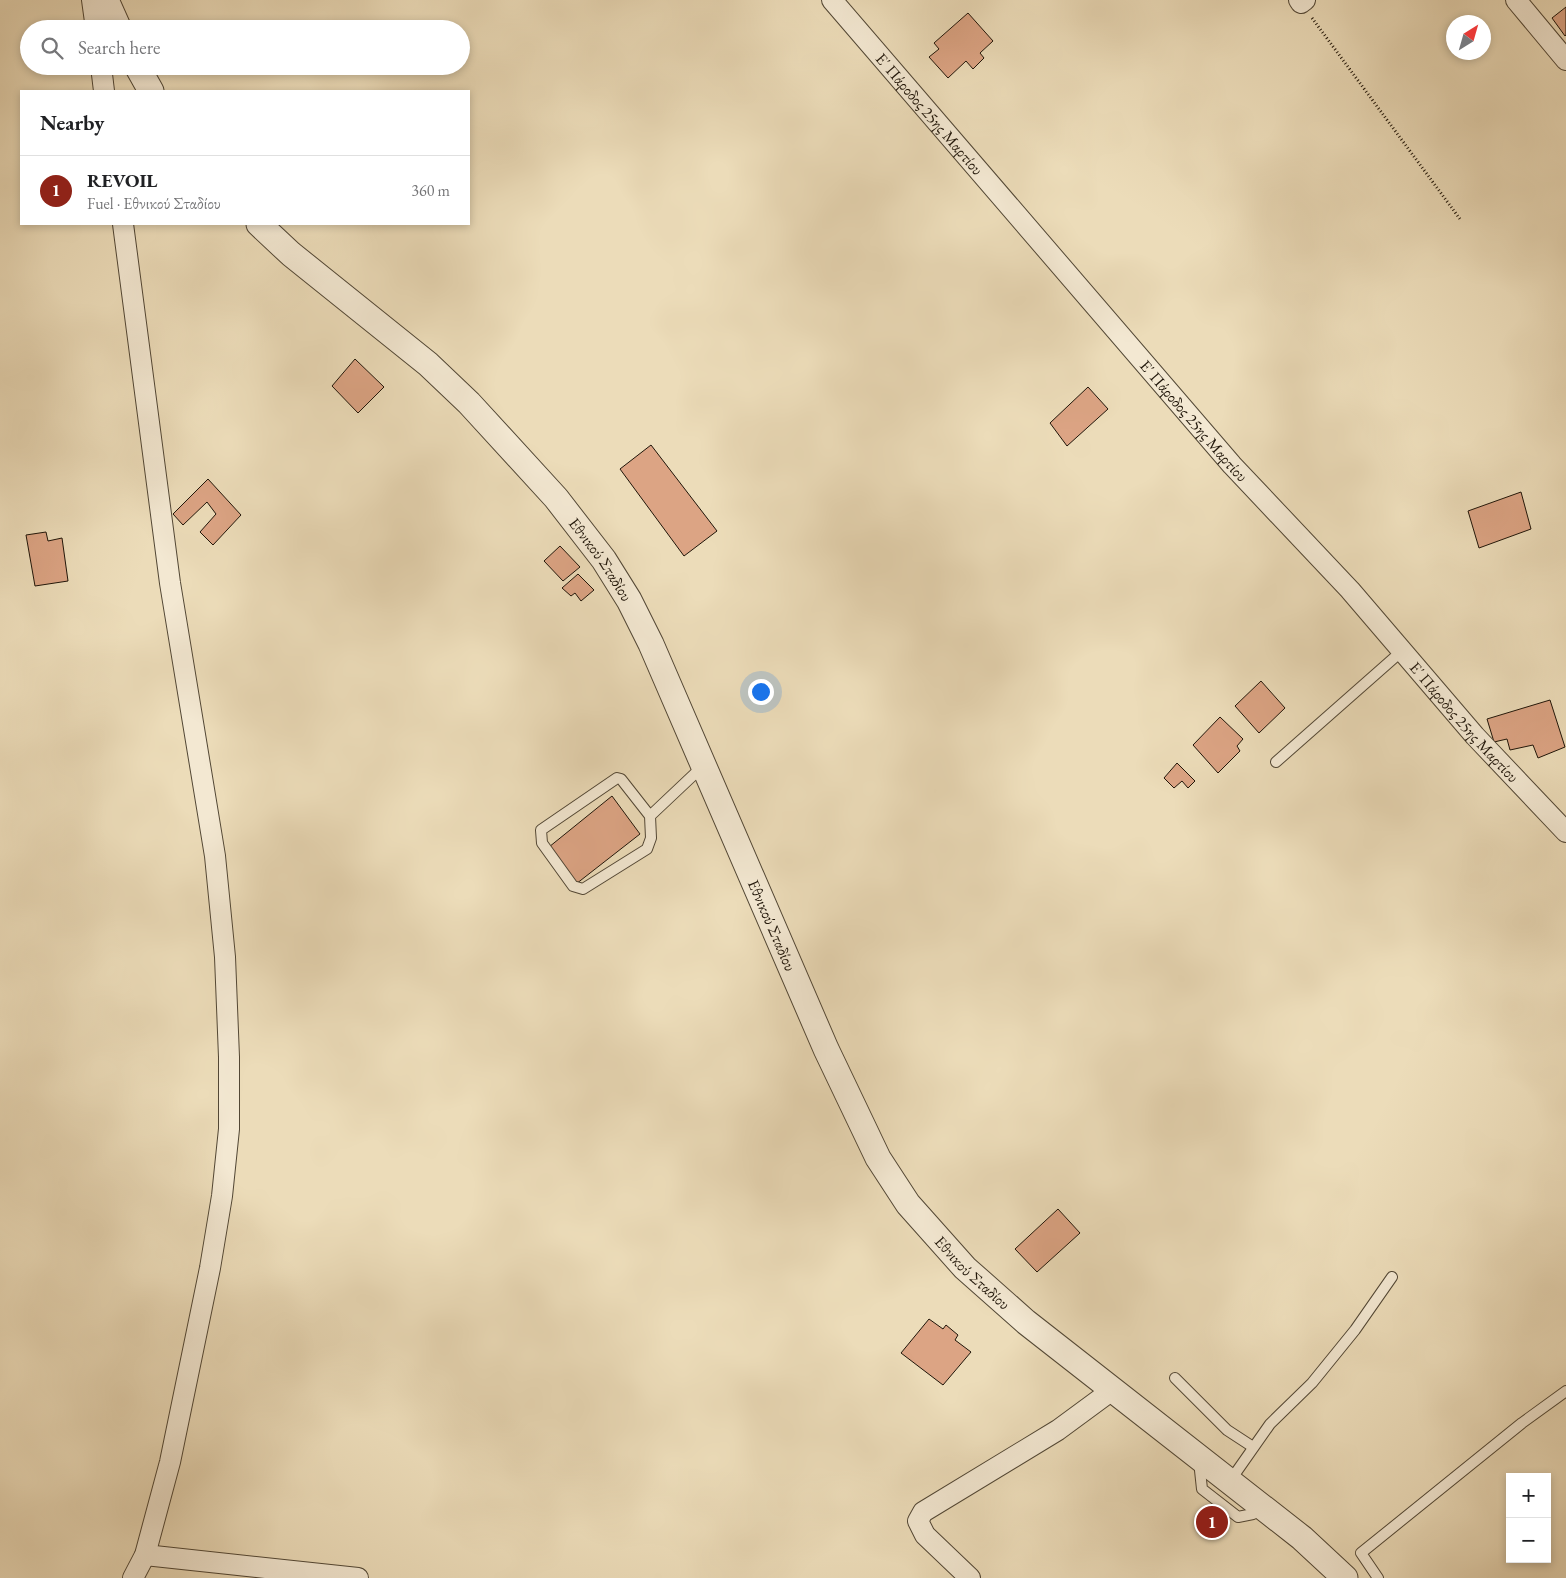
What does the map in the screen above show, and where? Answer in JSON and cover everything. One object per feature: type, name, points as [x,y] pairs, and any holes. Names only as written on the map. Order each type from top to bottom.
[{"type":"street","points":[[92,0],[95,20]]},
{"type":"street","points":[[106,0],[115,20]]},
{"type":"street","name":"Ε΄ Πάροδος 25ης Μαρτίου","points":[[832,0],[1232,465],[1350,590],[1475,736],[1566,832]]},
{"type":"street","points":[[1516,0],[1566,60]]},
{"type":"street","points":[[102,75],[104,90]]},
{"type":"street","points":[[142,75],[150,90]]},
{"type":"street","points":[[123,225],[170,583],[215,856],[225,957],[229,1057],[229,1129],[222,1196],[210,1268],[170,1462],[145,1555],[133,1578]]},
{"type":"street","name":"Εθνικού Σταδίου","points":[[260,225],[291,254],[428,364],[468,403],[556,498],[604,560],[629,600],[651,644],[826,1049],[878,1158],[903,1196],[965,1268],[1026,1322],[1111,1391],[1302,1538],[1345,1578]]},
{"type":"street","points":[[970,1578],[925,1534],[918,1521],[923,1512],[1058,1430],[1111,1391]]},
{"type":"street","points":[[145,1555],[358,1578]]},
{"type":"lane","points":[[1276,762],[1403,650]]},
{"type":"lane","points":[[650,816],[621,778],[617,778],[541,830],[540,836],[542,843],[573,886],[583,889],[647,849],[651,838],[650,816],[703,766]]},
{"type":"lane","points":[[1230,1482],[1270,1424],[1312,1383],[1355,1330],[1392,1277]]},
{"type":"lane","points":[[1175,1378],[1227,1430],[1253,1447]]},
{"type":"lane","points":[[1378,1578],[1361,1553],[1522,1423],[1566,1391]]},
{"type":"lane","points":[[1199,1458],[1202,1488],[1238,1517],[1253,1514]]},
{"type":"path","points":[[1302,1],[1460,219]]},
{"type":"building","points":[[1566,7],[1566,35],[1565,36],[1552,18]]},
{"type":"building","points":[[968,13],[993,41],[980,53],[984,58],[973,69],[966,61],[948,78],[929,57],[939,49],[934,43]]},
{"type":"building","points":[[355,359],[384,387],[358,413],[332,386]]},
{"type":"building","points":[[1088,387],[1108,409],[1067,446],[1050,423]]},
{"type":"building","points":[[651,445],[717,531],[684,556],[620,469]]},
{"type":"building","points":[[208,479],[241,515],[213,545],[200,532],[216,514],[207,502],[183,525],[173,514]]},
{"type":"building","points":[[1521,492],[1531,529],[1479,548],[1468,511]]},
{"type":"building","points":[[46,532],[48,541],[62,538],[68,581],[35,586],[26,535]]},
{"type":"building","points":[[560,546],[580,567],[563,581],[544,561]]},
{"type":"building","points":[[578,574],[594,590],[581,601],[575,593],[571,596],[562,588]]},
{"type":"building","points":[[1261,681],[1285,708],[1259,733],[1235,706]]},
{"type":"building","points":[[1550,700],[1565,747],[1538,758],[1533,745],[1510,750],[1507,739],[1494,742],[1487,719]]},
{"type":"building","points":[[1220,717],[1243,739],[1237,746],[1240,751],[1218,773],[1193,745]]},
{"type":"building","points":[[1177,763],[1195,781],[1188,788],[1182,781],[1174,788],[1164,778]]},
{"type":"building","points":[[612,796],[640,834],[576,884],[549,847]]},
{"type":"building","points":[[1058,1209],[1080,1233],[1037,1272],[1015,1249]]},
{"type":"building","points":[[929,1319],[943,1329],[946,1325],[958,1335],[955,1340],[971,1352],[943,1385],[901,1353]]},
{"type":"place","name":"REVOIL","points":[[1212,1522]]}]
